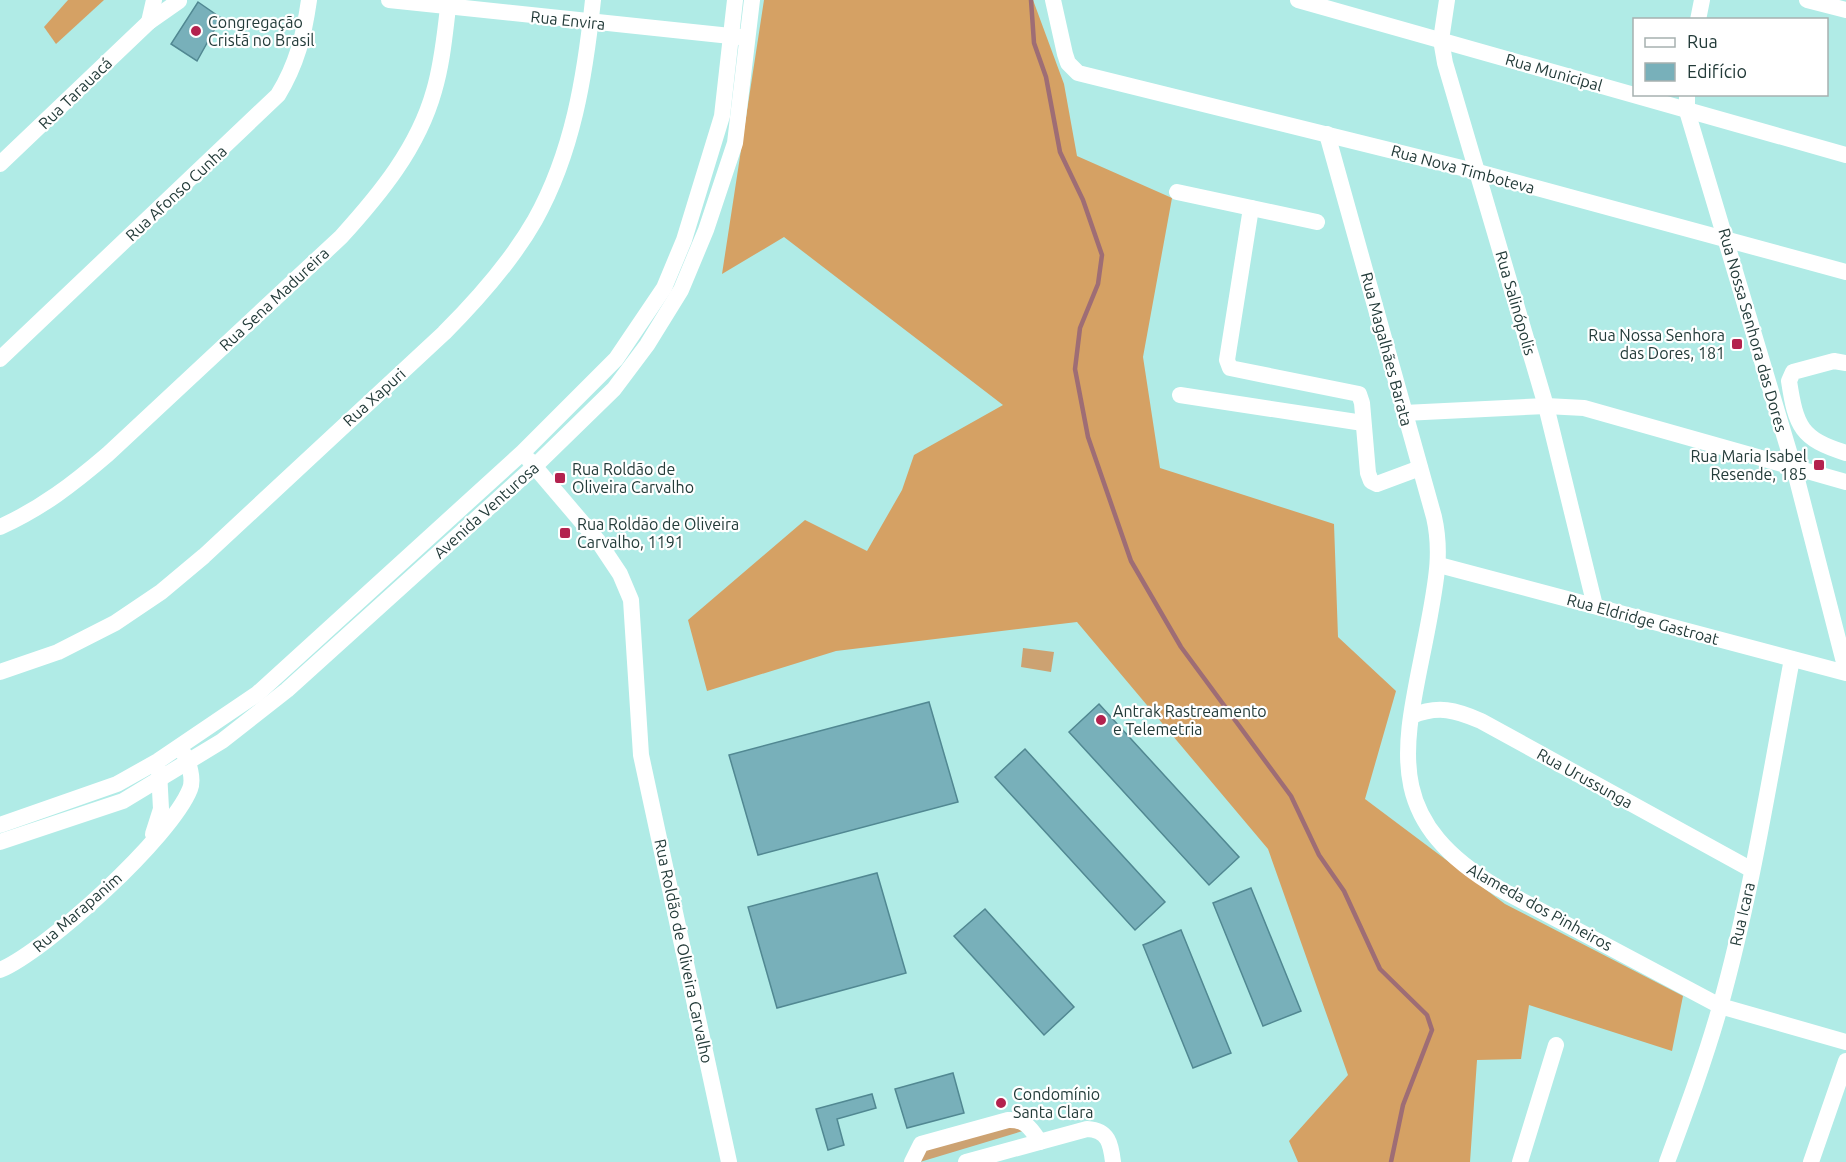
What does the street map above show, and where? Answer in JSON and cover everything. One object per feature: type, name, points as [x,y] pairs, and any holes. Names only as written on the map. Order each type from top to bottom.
[{"type":"street","points":[[149,22],[154,0],[166,4],[180,1]]},
{"type":"street","name":"Rua Afonso Cunha","points":[[0,358],[278,95],[291,73],[300,50],[309,0]]},
{"type":"street","name":"Rua Envira","points":[[389,0],[448,3],[590,22],[740,37]]},
{"type":"street","name":"Rua Xapuri","points":[[0,672],[77,642],[116,623],[161,592],[204,556],[444,333],[478,298],[509,260],[535,219],[558,168],[577,109],[585,71],[593,0]]},
{"type":"street","name":"Avenida Venturosa","points":[[0,842],[123,801],[160,781],[222,741],[287,690],[535,466],[614,389],[647,345],[681,290],[706,230],[735,143],[740,37],[735,0]]},
{"type":"street","name":"Avenida Venturosa","points":[[0,825],[117,784],[158,761],[281,675],[523,452],[616,359],[664,288],[684,240],[717,137],[740,37],[752,0]]},
{"type":"street","name":"Rua Nova Timboteva","points":[[1053,0],[1065,54],[1072,69],[1078,73],[1478,172],[1846,272]]},
{"type":"street","name":"Rua Municipal","points":[[1298,0],[1441,40],[1633,89]]},
{"type":"street","name":"Rua Salinópolis","points":[[1447,0],[1441,40],[1445,63],[1546,406],[1595,606]]},
{"type":"street","points":[[1698,18],[1702,0]]},
{"type":"street","points":[[1807,0],[1846,10]]},
{"type":"street","name":"Rua Tarauacá","points":[[0,164],[149,22],[180,1]]},
{"type":"street","name":"Rua Sena Madureira","points":[[0,527],[34,511],[73,485],[341,237],[376,199],[402,161],[434,92],[442,59],[448,3]]},
{"type":"street","name":"Rua Municipal","points":[[1660,96],[1846,155]]},
{"type":"street","name":"Rua Nossa Senhora das Dores","points":[[1687,103],[1794,468],[1846,672]]},
{"type":"street","name":"Rua Magalhães Barata","points":[[1327,134],[1437,532],[1439,565]]},
{"type":"street","points":[[1177,192],[1317,222]]},
{"type":"street","points":[[1251,208],[1227,360],[1230,368],[1240,372],[1352,390],[1359,394],[1362,403],[1368,473],[1371,481],[1377,484],[1420,468]]},
{"type":"street","points":[[1846,363],[1834,361],[1793,372],[1789,381],[1803,433],[1818,444],[1846,453]]},
{"type":"street","points":[[1180,395],[1363,423]]},
{"type":"street","points":[[1404,413],[1546,406],[1584,408],[1846,482]]},
{"type":"street","name":"Rua Roldão de Oliveira Carvalho","points":[[523,452],[598,541],[620,574],[631,600],[641,755],[729,1162]]},
{"type":"street","name":"Rua Eldridge Gastroat","points":[[1439,565],[1846,672]]},
{"type":"street","name":"Alameda dos Pinheiros","points":[[1439,565],[1408,744],[1410,789],[1433,836],[1449,854],[1474,874],[1720,1006],[1846,1042]]},
{"type":"street","name":"Rua Icara","points":[[1666,1162],[1720,1006],[1752,870],[1791,659]]},
{"type":"street","name":"Rua Urussunga","points":[[1412,716],[1436,709],[1448,709],[1481,721],[1752,870]]},
{"type":"street","points":[[179,747],[189,762]]},
{"type":"street","name":"Rua Marapanim","points":[[149,846],[161,809],[158,761]]},
{"type":"street","name":"Rua Marapanim","points":[[0,970],[45,944],[149,846],[182,804],[191,787],[189,762]]},
{"type":"street","points":[[1520,1162],[1556,1045]]},
{"type":"street","points":[[1811,1162],[1846,1061]]},
{"type":"street","points":[[912,1162],[921,1143],[1008,1120],[1022,1120],[1029,1125],[1040,1142]]},
{"type":"street","points":[[969,1162],[1088,1129],[1100,1132],[1107,1137],[1111,1143],[1113,1162]]},
{"type":"shaded area","points":[[68,0],[104,0],[56,44],[44,27]]},
{"type":"shaded area","points":[[764,0],[1033,0],[1064,84],[1077,156],[1172,198],[1143,357],[1160,468],[1334,524],[1338,637],[1396,691],[1365,799],[1505,904],[1683,996],[1672,1051],[1529,1005],[1521,1059],[1477,1060],[1470,1162],[1298,1162],[1289,1141],[1348,1075],[1268,849],[1077,622],[836,651],[707,691],[688,620],[805,520],[867,551],[902,490],[914,455],[1003,405],[784,237],[722,274]]},
{"type":"shaded area","points":[[1023,648],[1054,652],[1051,672],[1021,667]]},
{"type":"shaded area","points":[[1011,1123],[1026,1130],[920,1162],[921,1152]]},
{"type":"building","name":"Congregação Cristã no Brasil","points":[[198,2],[221,18],[197,61],[171,44]]},
{"type":"building","points":[[929,702],[958,802],[758,855],[729,755]]},
{"type":"building","points":[[1099,704],[1239,857],[1209,885],[1069,732]]},
{"type":"building","points":[[1025,749],[1165,902],[1135,930],[995,777]]},
{"type":"building","points":[[877,873],[906,973],[777,1008],[748,907]]},
{"type":"building","points":[[1251,888],[1301,1011],[1263,1026],[1213,903]]},
{"type":"building","points":[[985,909],[1074,1007],[1044,1035],[954,936]]},
{"type":"building","points":[[1181,930],[1231,1053],[1193,1068],[1143,945]]},
{"type":"building","points":[[953,1073],[964,1113],[907,1128],[895,1089]]},
{"type":"building","points":[[872,1094],[876,1108],[837,1119],[844,1145],[828,1150],[816,1109]]},
{"type":"waterway","points":[[1031,0],[1034,43],[1046,77],[1060,152],[1083,200],[1102,255],[1098,284],[1080,328],[1075,369],[1088,437],[1131,561],[1181,647],[1291,796],[1319,855],[1344,891],[1380,969],[1427,1015],[1432,1030],[1403,1105],[1391,1162]]},
{"type":"place","name":"Congregação Cristã no Brasil","points":[[196,31]]},
{"type":"place","name":"Rua Nossa Senhora das Dores, 181","points":[[1737,344]]},
{"type":"place","name":"Rua Maria Isabel Resende, 185","points":[[1819,465]]},
{"type":"place","name":"Rua Roldão de Oliveira Carvalho","points":[[560,478]]},
{"type":"place","name":"Rua Roldão de Oliveira Carvalho, 1191","points":[[565,533]]},
{"type":"place","name":"Antrak Rastreamento e Telemetria","points":[[1101,720]]},
{"type":"place","name":"Condomínio Santa Clara","points":[[1001,1103]]}]
